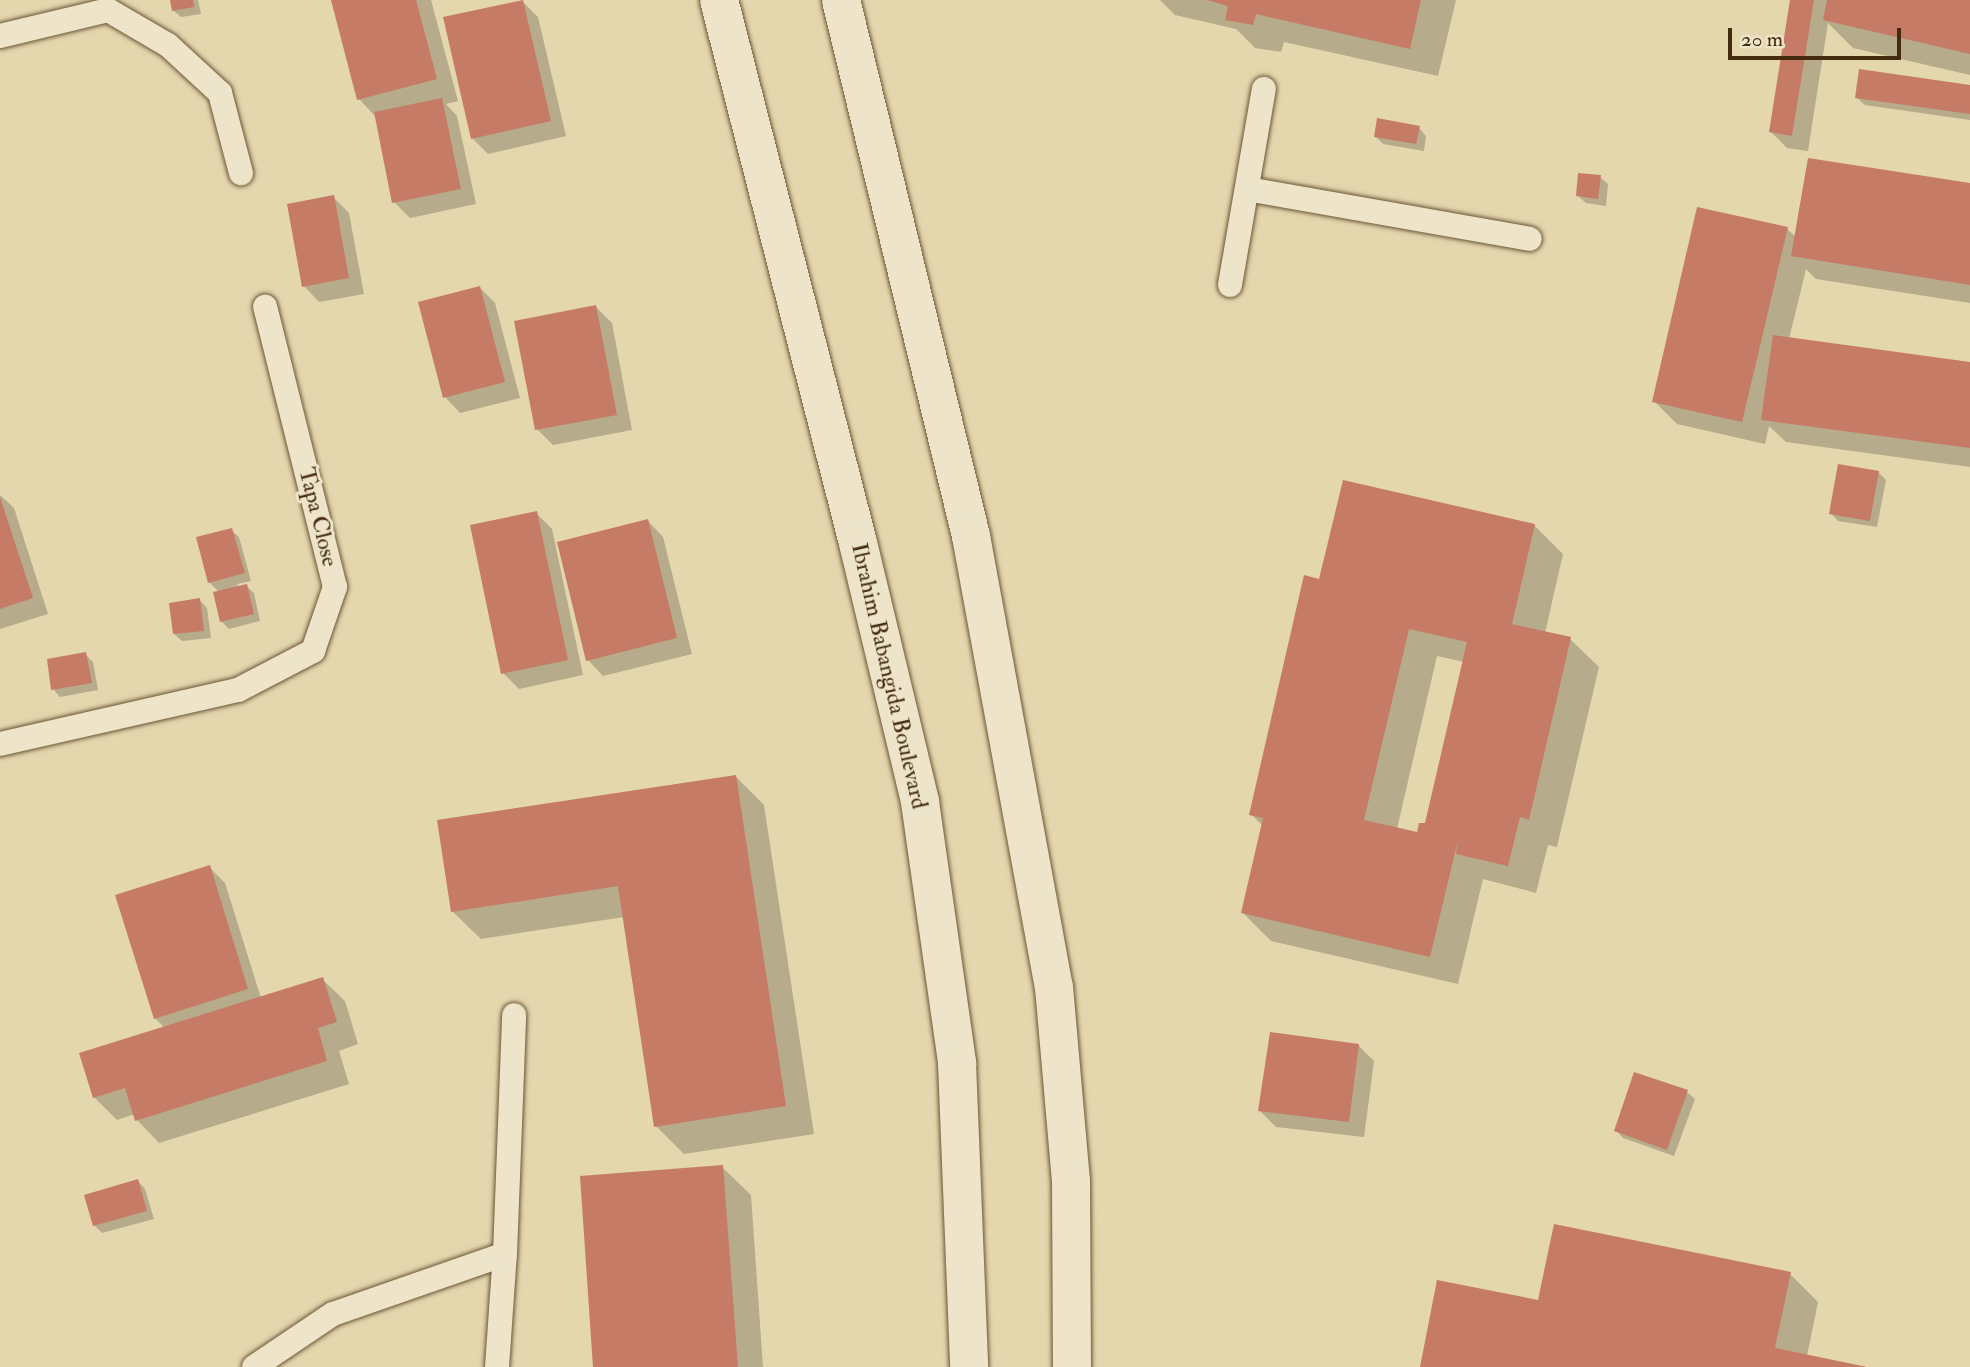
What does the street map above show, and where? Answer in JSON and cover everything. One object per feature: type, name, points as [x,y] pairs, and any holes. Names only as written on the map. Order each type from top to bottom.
[{"type":"street","name":"Ibrahim Babangida Boulevard","points":[[719,0],[858,543],[920,802],[957,1063],[969,1367]]},
{"type":"street","points":[[841,0],[971,536],[1054,987],[1071,1181],[1072,1367]]},
{"type":"lane","points":[[0,36],[108,10],[168,44],[220,93],[241,173]]},
{"type":"lane","points":[[1230,285],[1264,89]]},
{"type":"lane","points":[[1247,189],[1530,239]]},
{"type":"lane","name":"Tapa Close","points":[[0,744],[238,690],[313,651],[335,587],[265,307]]},
{"type":"lane","points":[[497,1367],[505,1254],[514,1015]]},
{"type":"lane","points":[[254,1367],[333,1314],[505,1254]]},
{"type":"building","points":[[170,0],[193,0],[194,7],[172,11]]},
{"type":"building","points":[[331,0],[416,0],[437,79],[357,100]]},
{"type":"building","points":[[523,0],[551,121],[471,139],[443,17]]},
{"type":"building","points":[[1207,0],[1421,0],[1410,49],[1256,14],[1253,25],[1225,20],[1228,6]]},
{"type":"building","points":[[1790,0],[1814,0],[1792,136],[1769,132]]},
{"type":"building","points":[[1827,0],[1970,0],[1970,54],[1823,20]]},
{"type":"building","points":[[1859,69],[1970,85],[1970,114],[1855,98]]},
{"type":"building","points":[[442,98],[461,189],[392,203],[374,112]]},
{"type":"building","points":[[1377,118],[1420,126],[1416,144],[1374,137]]},
{"type":"building","points":[[1808,158],[1970,183],[1970,285],[1791,256]]},
{"type":"building","points":[[1578,173],[1601,175],[1598,199],[1576,196]]},
{"type":"building","points":[[334,195],[349,278],[302,287],[287,204]]},
{"type":"building","points":[[1697,207],[1788,227],[1742,422],[1652,402]]},
{"type":"building","points":[[480,286],[505,382],[443,398],[418,302]]},
{"type":"building","points":[[596,305],[617,415],[535,430],[514,321]]},
{"type":"building","points":[[1773,335],[1970,362],[1970,448],[1761,420]]},
{"type":"building","points":[[1838,464],[1879,471],[1870,521],[1829,514]]},
{"type":"building","points":[[1343,480],[1535,524],[1512,624],[1571,637],[1529,820],[1520,817],[1508,866],[1456,854],[1458,840],[1430,957],[1241,913],[1263,818],[1249,815],[1304,575],[1319,579]],"holes":[[[1409,629],[1467,642],[1425,823],[1419,823],[1417,832],[1364,820]]]},
{"type":"building","points":[[0,497],[33,598],[0,609]]},
{"type":"building","points":[[537,511],[568,660],[501,674],[470,525]]},
{"type":"building","points":[[648,519],[677,638],[586,661],[557,542]]},
{"type":"building","points":[[232,528],[245,573],[208,583],[196,537]]},
{"type":"building","points":[[247,584],[254,614],[220,622],[213,592]]},
{"type":"building","points":[[200,598],[204,631],[173,634],[169,603]]},
{"type":"building","points":[[86,652],[92,683],[51,690],[47,659]]},
{"type":"building","points":[[736,775],[786,1106],[654,1127],[618,886],[451,912],[437,820]]},
{"type":"building","points":[[210,865],[248,989],[154,1019],[115,895]]},
{"type":"building","points":[[323,977],[337,1022],[318,1028],[327,1061],[135,1121],[125,1088],[93,1098],[79,1053]]},
{"type":"building","points":[[1270,1032],[1359,1044],[1349,1122],[1258,1111]]},
{"type":"building","points":[[1634,1072],[1688,1090],[1667,1150],[1614,1131]]},
{"type":"building","points":[[723,1165],[738,1367],[593,1367],[580,1176]]},
{"type":"building","points":[[138,1179],[147,1211],[93,1226],[84,1195]]},
{"type":"building","points":[[1554,1224],[1791,1272],[1775,1348],[1867,1367],[1420,1367],[1437,1280],[1538,1300]]}]
